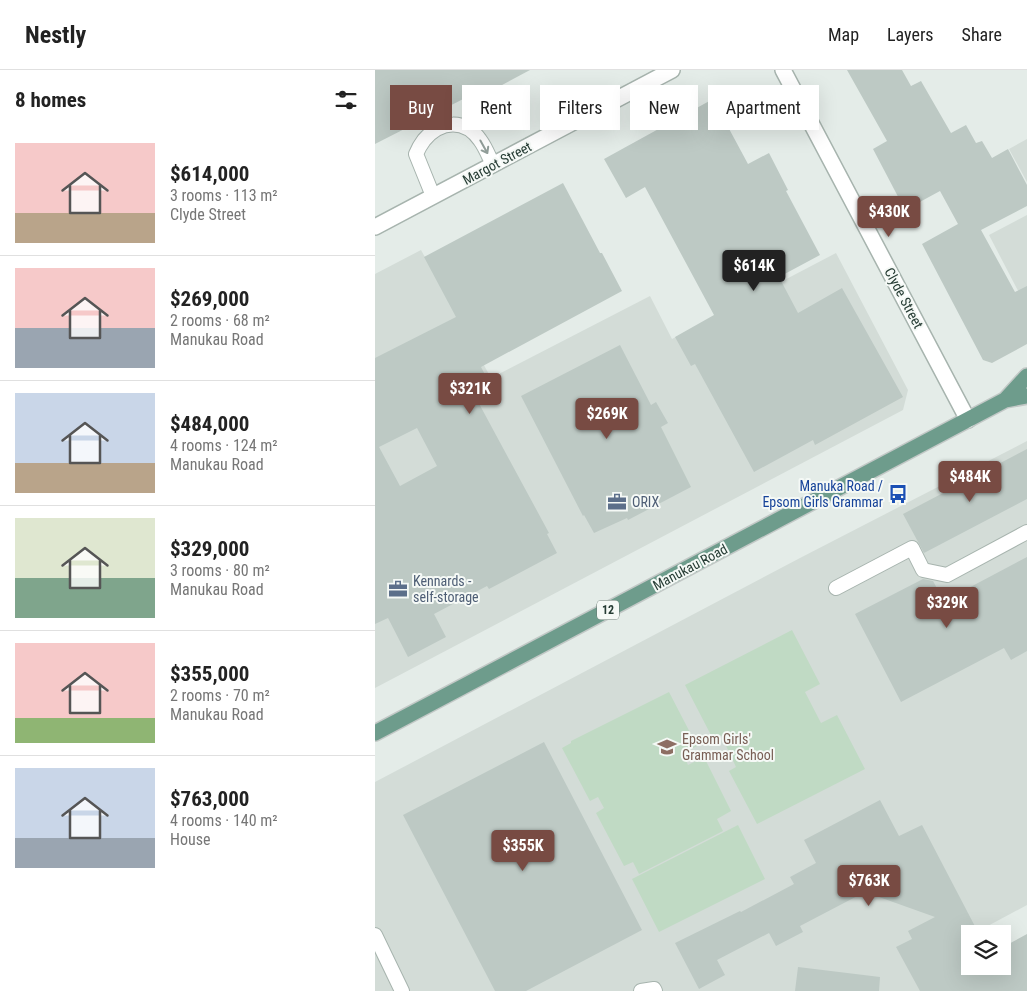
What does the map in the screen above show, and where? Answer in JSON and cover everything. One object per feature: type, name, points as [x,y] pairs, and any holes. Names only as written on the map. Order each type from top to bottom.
[{"type":"main road","name":"Manukau Road","points":[[1005,400],[1027,376]]},
{"type":"main road","name":"Manukau Road","points":[[375,733],[1005,400],[1027,396]]},
{"type":"street","name":"Margot Street","points":[[375,227],[672,70]]},
{"type":"street","name":"Clyde Street","points":[[783,70],[968,420]]},
{"type":"lane","points":[[433,196],[416,154],[423,140],[435,131],[447,125],[455,124],[467,127],[480,140],[493,165]]},
{"type":"lane","points":[[836,588],[912,548],[923,570],[947,575],[1027,532]]},
{"type":"lane","points":[[375,935],[402,991]]},
{"type":"lane","points":[[641,991],[654,989],[655,991]]},
{"type":"shaded area","points":[[1027,139],[1027,182],[1009,149]]},
{"type":"shaded area","points":[[1027,215],[1027,308],[989,235]]},
{"type":"shaded area","points":[[421,250],[491,378],[650,296],[672,339],[836,253],[908,390],[903,410],[375,688],[375,274]]},
{"type":"shaded area","name":"Epsom Girls' Grammar School","points":[[1027,441],[1027,905],[990,925],[961,925],[961,975],[986,975],[1014,991],[375,991],[375,782],[800,558]]},
{"type":"green space","points":[[792,630],[820,684],[805,692],[821,723],[837,715],[865,769],[757,824],[729,771],[736,767],[721,735],[713,739],[685,685]]},
{"type":"green space","points":[[669,692],[697,746],[683,753],[688,765],[704,757],[731,811],[717,819],[723,831],[639,874],[633,862],[624,866],[596,813],[604,808],[598,797],[590,801],[562,748],[571,743],[571,741]]},
{"type":"green space","points":[[738,825],[765,879],[659,932],[632,879]]},
{"type":"building","points":[[375,70],[530,70],[502,85],[462,85],[462,100],[452,105],[452,85],[390,85],[390,130],[402,130],[375,144]]},
{"type":"building","points":[[847,70],[902,70],[911,86],[921,81],[951,133],[966,125],[976,143],[982,141],[992,158],[1008,149],[1027,185],[1027,206],[981,230],[1015,292],[1027,286],[1027,344],[992,363],[983,360],[922,244],[958,224],[940,191],[905,210],[873,149],[887,141]]},
{"type":"building","points":[[708,102],[708,130],[730,130],[748,164],[769,153],[788,190],[786,191],[820,255],[779,277],[798,313],[842,288],[903,397],[815,445],[813,440],[754,472],[695,364],[691,366],[675,337],[714,315],[645,187],[626,198],[604,159],[657,130],[698,130],[698,107]]},
{"type":"building","points":[[563,183],[622,291],[481,367],[493,390],[476,398],[549,533],[547,534],[557,553],[489,589],[487,586],[434,614],[446,637],[408,657],[388,618],[375,624],[375,358],[456,317],[424,257]],"holes":[[[417,428],[437,466],[400,486],[379,447]]]},
{"type":"building","points":[[620,345],[651,405],[656,402],[668,423],[661,427],[691,487],[628,520],[627,518],[594,533],[583,516],[521,396]]},
{"type":"building","points":[[1027,449],[1027,499],[924,553],[903,514]]},
{"type":"building","points":[[1027,557],[1027,651],[1011,660],[1004,648],[901,702],[855,614],[923,579],[933,581],[944,601]]},
{"type":"building","points":[[544,742],[642,930],[526,991],[495,991],[403,815]]},
{"type":"building","points":[[880,800],[899,836],[922,825],[974,925],[961,925],[961,975],[1011,975],[1011,943],[1027,934],[1027,991],[920,991],[896,947],[912,939],[908,931],[935,917],[865,892],[800,926],[803,932],[776,946],[769,933],[717,960],[725,975],[699,989],[675,943],[741,912],[794,884],[790,877],[816,863],[804,840]]},
{"type":"building","points":[[798,967],[880,977],[879,991],[795,991]]},
{"type":"place","name":"Manuka Road / Epsom Girls Grammar","points":[[898,494]]},
{"type":"place","name":"ORIX","points":[[617,502]]},
{"type":"place","name":"Kennards - self-storage","points":[[398,589]]},
{"type":"place","name":"Epsom Girls' Grammar School","points":[[667,747]]}]
